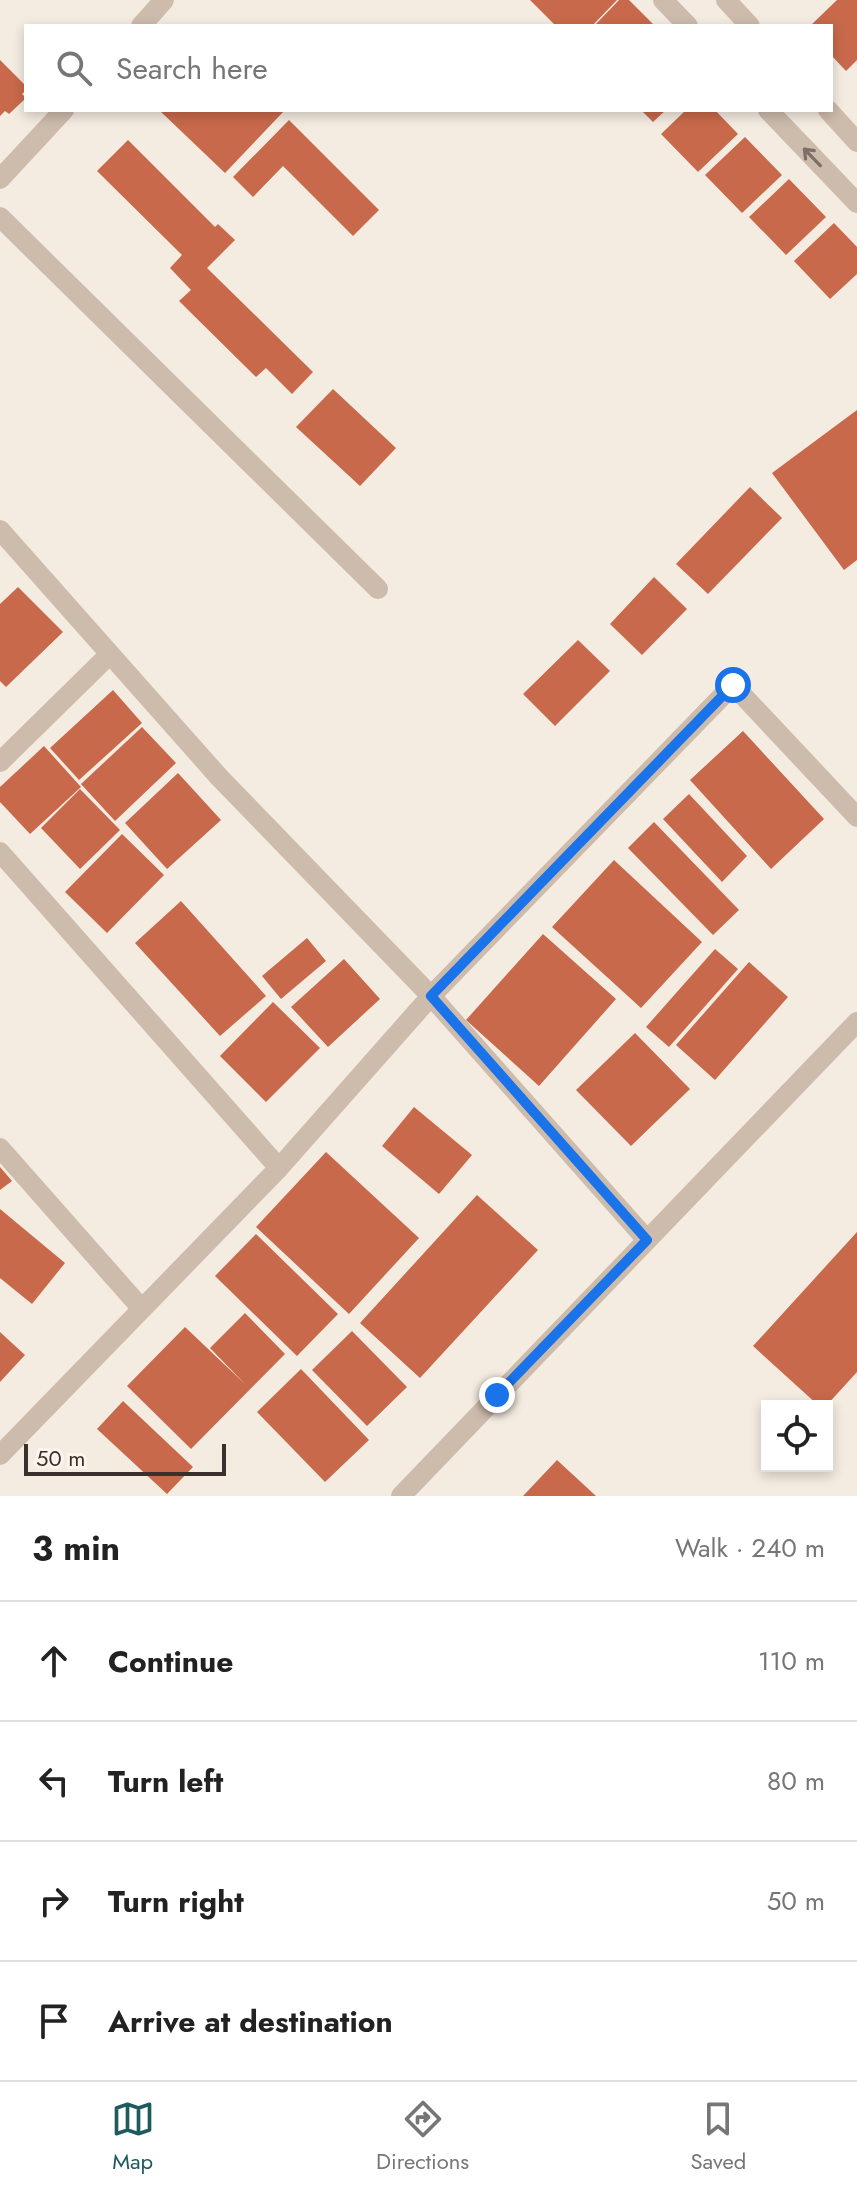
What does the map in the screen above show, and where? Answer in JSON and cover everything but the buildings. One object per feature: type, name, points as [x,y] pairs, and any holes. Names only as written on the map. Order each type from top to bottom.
[{"type":"street","points":[[143,24],[164,0]]},
{"type":"street","points":[[663,0],[686,24]]},
{"type":"street","points":[[726,0],[748,24]]},
{"type":"street","points":[[0,179],[62,112]]},
{"type":"street","points":[[770,112],[857,203]]},
{"type":"street","points":[[830,112],[857,142]]},
{"type":"street","points":[[0,217],[378,589]]},
{"type":"street","points":[[0,530],[219,777],[431,996],[647,1240]]},
{"type":"street","points":[[0,762],[110,654]]},
{"type":"street","points":[[0,1455],[279,1168],[431,996],[733,685],[857,817]]},
{"type":"street","points":[[0,852],[279,1168]]},
{"type":"street","points":[[401,1496],[857,1022]]},
{"type":"street","points":[[0,1148],[142,1309]]},
{"type":"route","points":[[497,1395],[647,1240],[431,996],[733,685]]}]
